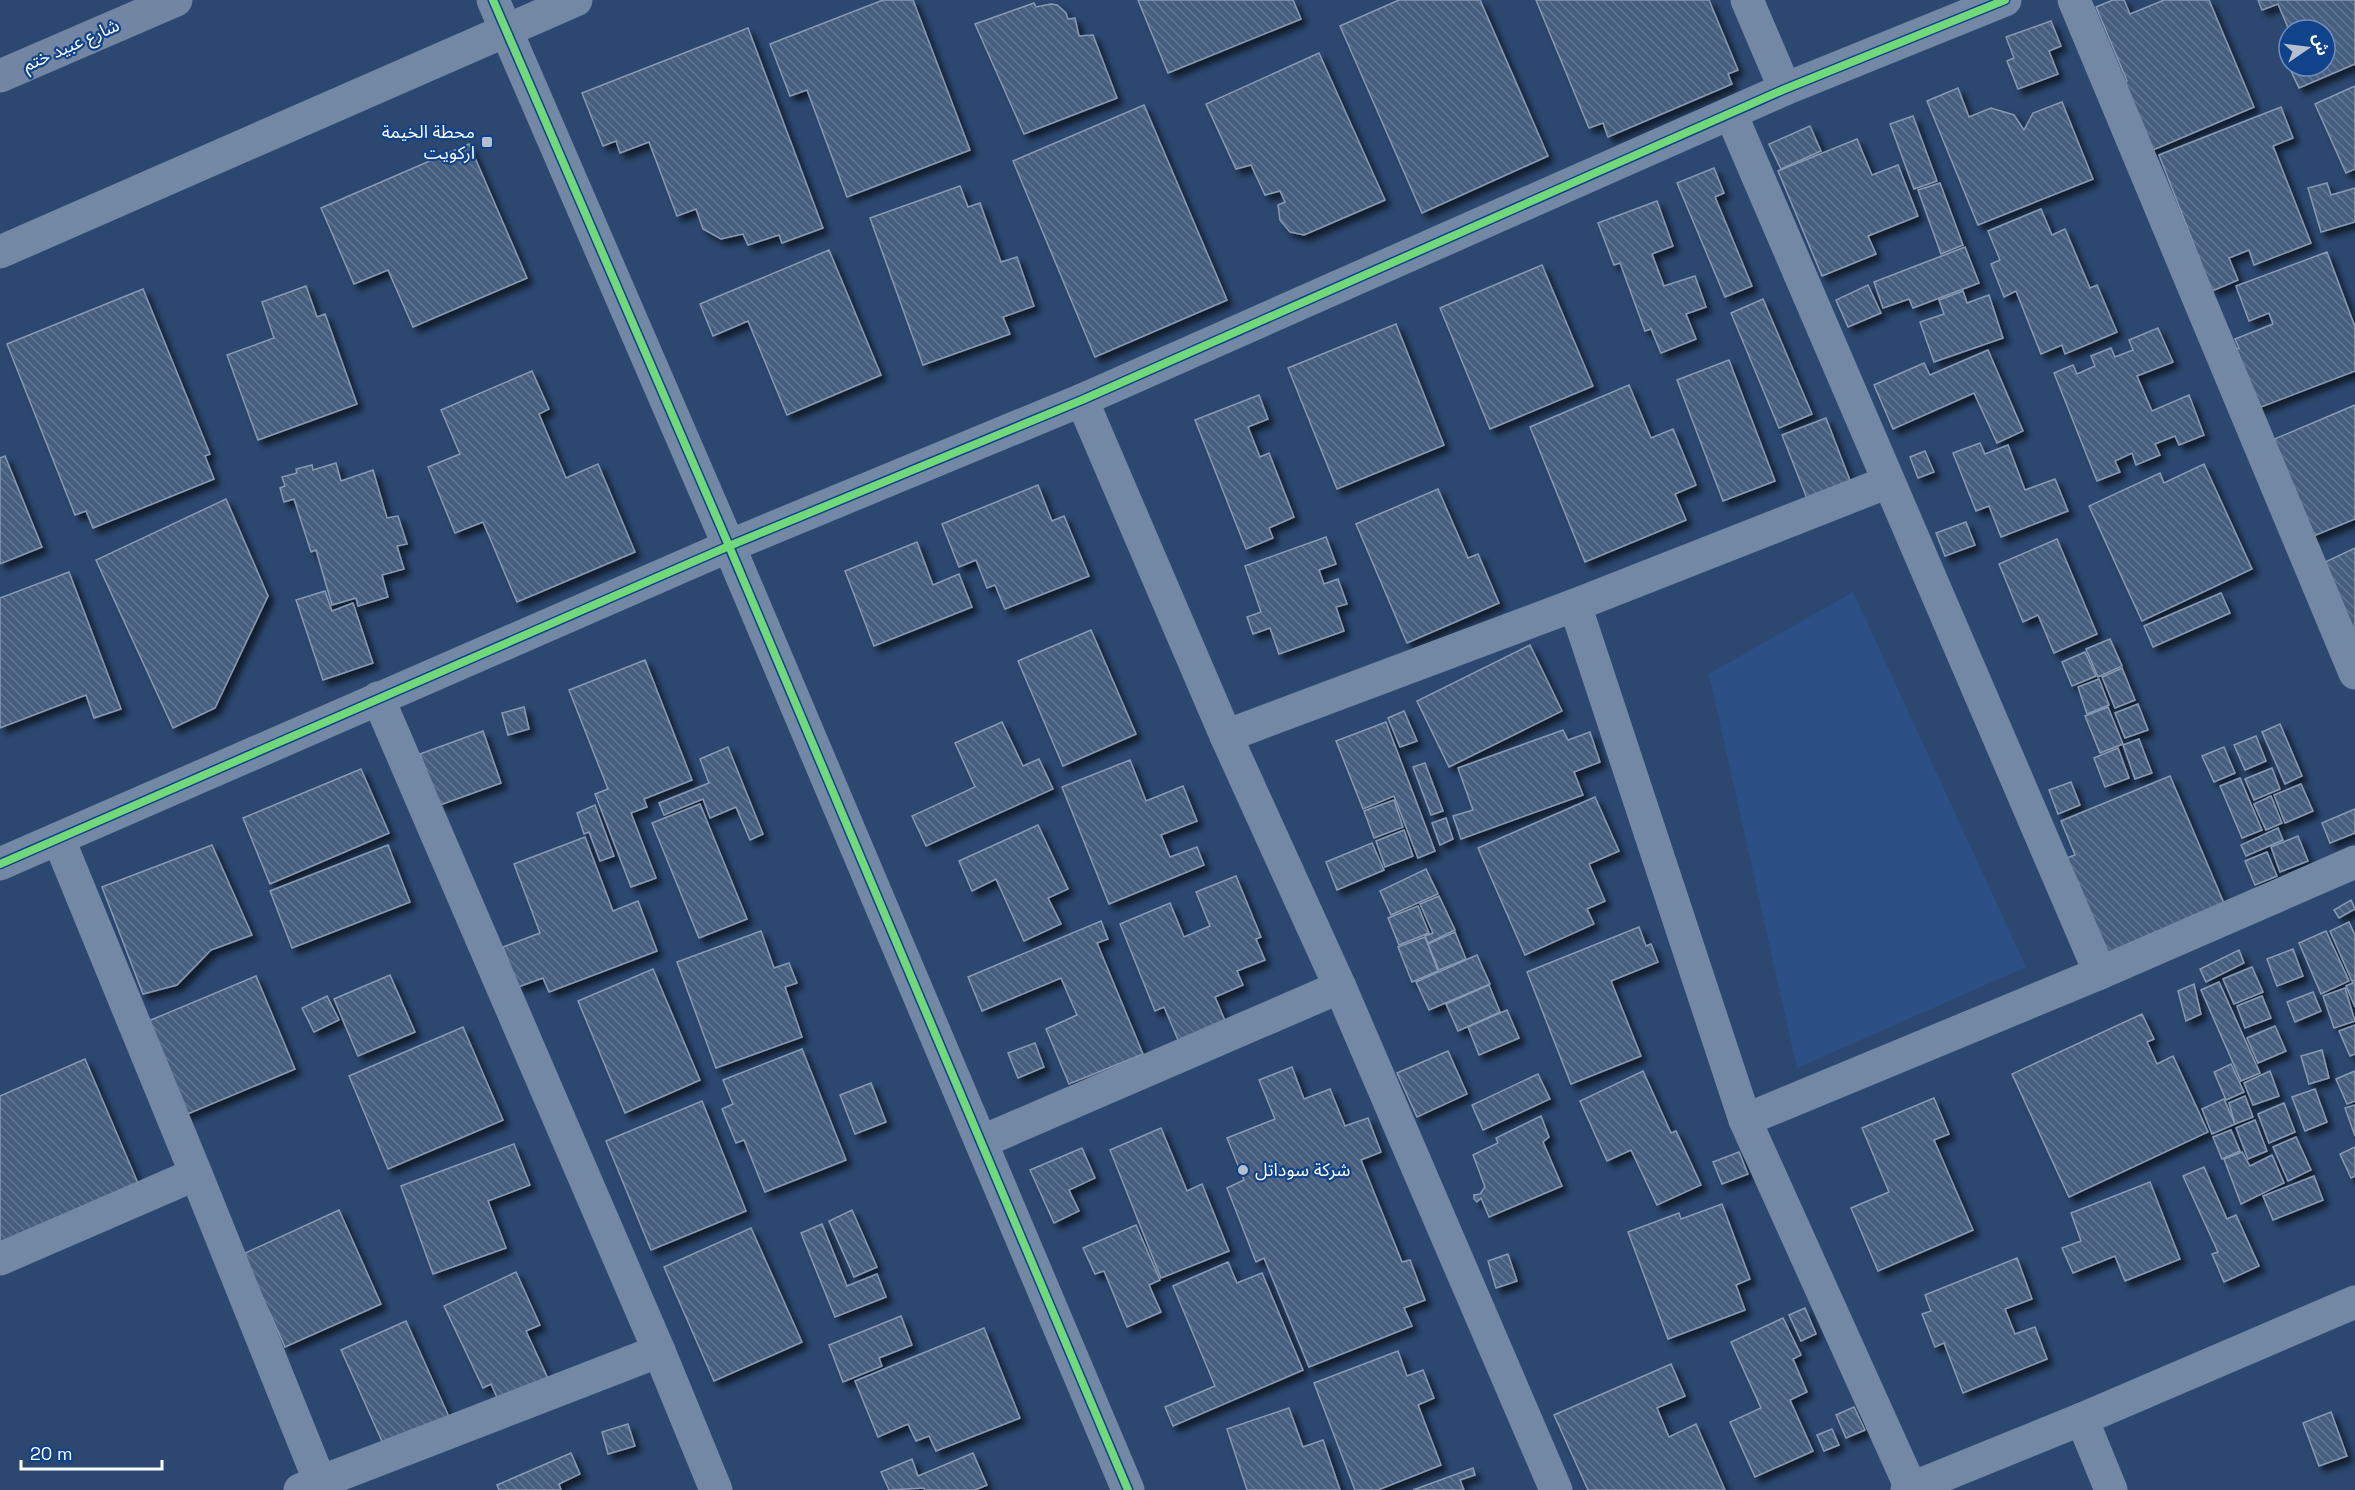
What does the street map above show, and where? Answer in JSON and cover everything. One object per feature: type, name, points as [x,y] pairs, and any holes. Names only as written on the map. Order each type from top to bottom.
[{"type":"main road","name":"شارع عبيد ختم","points":[[0,76],[176,0]]},
{"type":"street","points":[[493,0],[729,546],[1128,1490]]},
{"type":"street","points":[[0,252],[576,0]]},
{"type":"street","points":[[1747,0],[1785,89]]},
{"type":"street","points":[[0,864],[729,546],[1082,400],[1785,89],[2005,0]]},
{"type":"street","points":[[2074,0],[2355,673]]},
{"type":"street","points":[[1731,114],[2100,973]]},
{"type":"street","points":[[1082,400],[1226,736],[1340,987],[1556,1490]]},
{"type":"street","points":[[1226,736],[1575,605],[1888,482]]},
{"type":"street","points":[[1575,605],[1745,1120],[1909,1489],[2082,1419],[2355,1302]]},
{"type":"street","points":[[378,698],[659,1351],[716,1490]]},
{"type":"street","points":[[58,840],[196,1174],[310,1486],[659,1351]]},
{"type":"street","points":[[1745,1120],[2100,973],[2355,862]]},
{"type":"street","points":[[981,1142],[1340,987]]},
{"type":"street","points":[[0,1259],[196,1174]]},
{"type":"street","points":[[2082,1419],[2111,1490]]},
{"type":"water","points":[[1853,592],[2026,967],[1797,1068],[1709,674]]},
{"type":"building","points":[[883,0],[913,0],[970,150],[847,197],[807,90],[790,96],[770,44]]},
{"type":"building","points":[[1138,0],[1293,0],[1301,19],[1168,73]]},
{"type":"building","points":[[1399,0],[1480,0],[1548,156],[1422,213],[1340,26]]},
{"type":"building","points":[[1536,0],[1709,0],[1738,70],[1728,74],[1732,84],[1608,137],[1603,123],[1589,128]]},
{"type":"building","points":[[2113,0],[2124,0],[2130,14],[2164,0],[2209,0],[2254,107],[2146,153],[2117,86],[2127,81],[2096,7]]},
{"type":"building","points":[[2258,0],[2355,0],[2355,64],[2337,72],[2337,18],[2284,18],[2278,4],[2262,10]]},
{"type":"building","points":[[1034,3],[1036,7],[1057,5],[1066,13],[1068,19],[1075,18],[1079,36],[1093,35],[1117,98],[1024,134],[975,24]]},
{"type":"building","points":[[2051,21],[2061,46],[2049,51],[2058,74],[2018,89],[2007,61],[2014,58],[2006,37]]},
{"type":"building","points":[[748,28],[823,228],[782,243],[779,235],[748,245],[743,234],[721,239],[703,229],[696,209],[677,216],[649,142],[620,153],[616,141],[603,146],[582,93]]},
{"type":"building","points":[[1319,53],[1385,200],[1304,235],[1290,232],[1280,220],[1278,205],[1285,202],[1280,191],[1265,195],[1251,165],[1236,169],[1206,104]]},
{"type":"building","points":[[2294,78],[2322,78],[2299,88]]},
{"type":"building","points":[[2355,86],[2355,169],[2346,173],[2315,104]]},
{"type":"building","points":[[1958,88],[1969,117],[1991,108],[2014,115],[2024,130],[2033,113],[2062,102],[2093,179],[1978,225],[1927,101]]},
{"type":"building","points":[[1144,105],[1227,300],[1095,357],[1013,161]]},
{"type":"building","points":[[2281,107],[2293,138],[2273,146],[2311,243],[2254,265],[2249,250],[2229,258],[2238,280],[2212,291],[2159,155]]},
{"type":"building","points":[[1913,116],[1937,181],[1914,189],[1890,124]]},
{"type":"building","points":[[1810,126],[1821,151],[1781,169],[1769,144]]},
{"type":"building","points":[[1857,139],[1872,175],[1898,165],[1918,216],[1868,236],[1876,254],[1822,276],[1778,171]]},
{"type":"building","points":[[469,144],[527,278],[413,327],[388,270],[354,284],[321,208]]},
{"type":"building","points":[[1714,168],[1724,193],[1715,197],[1752,286],[1725,297],[1677,183]]},
{"type":"building","points":[[1940,183],[1963,245],[1941,254],[1918,190]]},
{"type":"building","points":[[2327,183],[2331,195],[2355,188],[2355,222],[2321,232],[2308,188]]},
{"type":"building","points":[[960,186],[968,207],[980,203],[1001,262],[1017,257],[1034,306],[1003,317],[1010,334],[923,365],[870,218]]},
{"type":"building","points":[[1657,201],[1673,246],[1652,254],[1664,286],[1695,276],[1706,307],[1686,314],[1696,339],[1661,353],[1651,329],[1645,331],[1620,263],[1614,265],[1598,223]]},
{"type":"building","points":[[2041,209],[2052,235],[2065,229],[2090,288],[2097,285],[2117,332],[2065,354],[2062,345],[2041,354],[2016,291],[2004,297],[1991,264],[2000,260],[1988,231]]},
{"type":"building","points":[[1965,247],[1979,283],[1913,308],[1909,299],[1883,308],[1874,282]]},
{"type":"building","points":[[829,250],[881,375],[787,415],[748,321],[713,336],[700,304]]},
{"type":"building","points":[[2327,252],[2355,327],[2355,371],[2253,410],[2231,351],[2239,348],[2235,339],[2273,324],[2269,313],[2249,321],[2236,286]]},
{"type":"building","points":[[1542,265],[1593,386],[1490,429],[1440,308]]},
{"type":"building","points":[[1868,285],[1881,313],[1848,327],[1836,300]]},
{"type":"building","points":[[306,286],[317,317],[325,314],[357,404],[258,440],[227,355],[274,338],[262,302]]},
{"type":"building","points":[[143,289],[210,454],[205,456],[214,479],[93,528],[86,511],[75,515],[7,344]]},
{"type":"building","points":[[1963,291],[1967,303],[1989,295],[2003,338],[1934,362],[1920,322],[1944,314],[1939,300]]},
{"type":"building","points":[[1763,299],[1812,414],[1779,428],[1731,313]]},
{"type":"building","points":[[1396,324],[1444,445],[1337,489],[1288,368]]},
{"type":"building","points":[[2158,328],[2173,362],[2137,376],[2152,411],[2189,395],[2204,435],[2179,445],[2175,436],[2155,444],[2160,455],[2136,465],[2132,453],[2115,461],[2120,472],[2097,481],[2054,373],[2073,365],[2077,374],[2095,366],[2091,356],[2111,348],[2115,357],[2133,350],[2129,340]]},
{"type":"building","points":[[1988,350],[2023,431],[1997,443],[1974,393],[1893,429],[1874,385],[1924,363],[1930,375]]},
{"type":"building","points":[[1729,360],[1775,481],[1723,501],[1677,380]]},
{"type":"building","points":[[532,371],[549,409],[539,414],[566,478],[598,464],[635,552],[517,602],[483,522],[455,533],[428,467],[460,454],[441,410]]},
{"type":"building","points":[[1629,385],[1651,438],[1673,429],[1696,485],[1675,494],[1686,520],[1585,562],[1530,427]]},
{"type":"building","points":[[1259,395],[1268,419],[1248,427],[1260,457],[1269,453],[1294,517],[1269,528],[1273,538],[1246,549],[1195,420]]},
{"type":"building","points":[[2355,405],[2355,519],[2311,537],[2270,441]]},
{"type":"building","points":[[1826,418],[1851,483],[1808,501],[1782,435]]},
{"type":"building","points":[[1980,443],[1985,454],[2008,445],[2025,490],[2055,479],[2068,511],[2001,537],[1989,506],[1976,511],[1953,453]]},
{"type":"building","points":[[1925,451],[1934,472],[1918,478],[1910,457]]},
{"type":"building","points":[[5,456],[42,547],[0,564],[0,458]]},
{"type":"building","points":[[336,463],[341,481],[373,470],[387,518],[398,516],[407,544],[397,546],[404,569],[382,575],[388,597],[358,606],[356,598],[332,605],[316,550],[311,552],[294,499],[284,502],[280,488],[285,486],[282,477],[297,473],[296,469],[312,465],[313,470]]},
{"type":"building","points":[[2204,464],[2252,569],[2142,621],[2089,506],[2160,473],[2164,483]]},
{"type":"building","points":[[1038,485],[1052,521],[1064,516],[1089,576],[1005,609],[995,585],[987,588],[976,560],[959,567],[942,524]]},
{"type":"building","points":[[1438,489],[1468,558],[1478,554],[1499,603],[1407,643],[1356,524]]},
{"type":"building","points":[[226,499],[268,596],[215,708],[173,728],[96,560]]},
{"type":"building","points":[[1966,522],[1975,545],[1945,556],[1936,533]]},
{"type":"building","points":[[1326,537],[1336,564],[1319,570],[1324,584],[1338,579],[1347,604],[1336,607],[1344,631],[1279,654],[1270,628],[1253,634],[1247,617],[1261,612],[1245,566]]},
{"type":"building","points":[[2057,539],[2097,634],[2054,653],[2038,615],[2023,622],[1999,564]]},
{"type":"building","points":[[917,542],[933,585],[959,574],[972,607],[874,646],[845,571]]},
{"type":"building","points":[[2355,548],[2355,642],[2321,564]]},
{"type":"building","points":[[69,572],[121,709],[94,718],[86,695],[0,728],[0,598]]},
{"type":"building","points":[[325,591],[332,611],[353,603],[373,663],[323,680],[296,600]]},
{"type":"building","points":[[2221,593],[2230,613],[2153,647],[2144,626]]},
{"type":"building","points":[[1091,630],[1136,734],[1063,766],[1018,661]]},
{"type":"building","points":[[2110,639],[2122,666],[2098,677],[2086,649]]},
{"type":"building","points":[[1530,645],[1562,711],[1449,767],[1417,701]]},
{"type":"building","points":[[2085,652],[2096,676],[2072,686],[2062,662]]},
{"type":"building","points":[[645,660],[692,780],[644,799],[647,807],[631,813],[656,878],[631,887],[595,794],[608,789],[569,690]]},
{"type":"building","points":[[2122,668],[2135,700],[2115,708],[2102,677]]},
{"type":"building","points":[[2099,679],[2109,705],[2087,714],[2078,687]]},
{"type":"building","points":[[2138,704],[2148,730],[2125,738],[2115,713]]},
{"type":"building","points":[[524,707],[529,729],[508,735],[502,713]]},
{"type":"building","points":[[2108,707],[2123,744],[2100,753],[2085,716]]},
{"type":"building","points":[[1404,711],[1417,741],[1400,747],[1388,718]]},
{"type":"building","points":[[1002,722],[1023,766],[1039,759],[1053,789],[926,846],[912,816],[975,787],[955,743]]},
{"type":"building","points":[[1386,722],[1435,851],[1418,858],[1394,796],[1363,809],[1336,741]]},
{"type":"building","points":[[2280,724],[2302,776],[2285,784],[2262,732]]},
{"type":"building","points":[[1563,730],[1568,740],[1590,732],[1600,762],[1574,772],[1583,795],[1461,839],[1453,816],[1473,810],[1458,768]]},
{"type":"building","points":[[483,731],[501,783],[440,805],[420,754]]},
{"type":"building","points":[[2256,736],[2266,761],[2245,770],[2234,745]]},
{"type":"building","points":[[2139,739],[2152,773],[2135,779],[2123,745]]},
{"type":"building","points":[[728,747],[763,834],[750,840],[736,807],[710,818],[703,799],[664,815],[659,803],[709,783],[700,759]]},
{"type":"building","points":[[2224,747],[2235,773],[2214,782],[2202,756]]},
{"type":"building","points":[[2118,748],[2129,778],[2105,787],[2094,758]]},
{"type":"building","points":[[1130,760],[1146,801],[1183,786],[1197,821],[1161,835],[1170,857],[1197,847],[1204,865],[1109,904],[1062,787]]},
{"type":"building","points":[[1425,763],[1443,811],[1431,815],[1413,767]]},
{"type":"building","points":[[2272,768],[2280,789],[2254,800],[2245,779]]},
{"type":"building","points":[[361,769],[389,833],[270,884],[243,818]]},
{"type":"building","points":[[2170,776],[2226,908],[2106,958],[2064,859],[2075,855],[2061,821]]},
{"type":"building","points":[[2240,778],[2262,830],[2242,838],[2220,786]]},
{"type":"building","points":[[2071,782],[2080,805],[2058,814],[2049,790]]},
{"type":"building","points":[[2301,784],[2313,811],[2285,823],[2274,795]]},
{"type":"building","points":[[2271,796],[2282,823],[2266,830],[2254,804]]},
{"type":"building","points":[[1595,797],[1619,851],[1589,864],[1605,901],[1587,909],[1594,924],[1525,955],[1478,848]]},
{"type":"building","points":[[1394,800],[1403,827],[1374,838],[1364,811]]},
{"type":"building","points":[[700,804],[747,919],[699,938],[652,823]]},
{"type":"building","points":[[595,805],[614,856],[600,861],[589,832],[584,834],[577,813]]},
{"type":"building","points":[[2355,809],[2355,833],[2330,843],[2322,823]]},
{"type":"building","points":[[1446,818],[1453,839],[1440,845],[1432,823]]},
{"type":"building","points":[[1038,825],[1068,889],[1048,898],[1061,924],[1024,941],[996,879],[972,891],[959,861]]},
{"type":"building","points":[[2278,828],[2283,840],[2246,856],[2241,845]]},
{"type":"building","points":[[1404,830],[1413,856],[1385,867],[1376,841]]},
{"type":"building","points":[[2298,836],[2308,861],[2280,872],[2271,847]]},
{"type":"building","points":[[585,837],[613,911],[638,901],[657,951],[549,992],[543,978],[518,987],[503,947],[540,933],[514,864]]},
{"type":"building","points":[[1372,843],[1384,870],[1337,890],[1326,862]]},
{"type":"building","points":[[212,845],[252,935],[211,950],[177,985],[143,994],[102,887]]},
{"type":"building","points":[[388,845],[410,902],[292,948],[270,891]]},
{"type":"building","points":[[2267,852],[2277,876],[2255,885],[2245,861]]},
{"type":"building","points":[[1426,869],[1438,894],[1391,915],[1380,891]]},
{"type":"building","points":[[1236,876],[1261,937],[1256,939],[1265,960],[1237,971],[1243,985],[1215,997],[1226,1023],[1179,1042],[1164,1007],[1155,1011],[1120,924],[1170,903],[1184,937],[1210,926],[1196,892]]},
{"type":"building","points":[[1439,896],[1455,930],[1428,943],[1425,936],[1433,933],[1420,904]]},
{"type":"building","points":[[2351,900],[2355,909],[2339,918],[2334,910]]},
{"type":"building","points":[[1418,906],[1429,933],[1399,945],[1388,918]]},
{"type":"building","points":[[1101,921],[1108,939],[1097,943],[1143,1054],[1069,1084],[1046,1029],[1077,1015],[1061,978],[982,1011],[968,977]]},
{"type":"building","points":[[2349,922],[2355,935],[2355,980],[2352,981],[2330,931]]},
{"type":"building","points":[[1639,927],[1646,946],[1651,944],[1658,962],[1611,981],[1641,1056],[1571,1084],[1527,972]]},
{"type":"building","points":[[761,931],[774,968],[789,963],[797,983],[785,987],[802,1037],[716,1068],[677,962]]},
{"type":"building","points":[[2326,931],[2349,981],[2321,994],[2299,943]]},
{"type":"building","points":[[1455,932],[1466,959],[1439,970],[1428,944]]},
{"type":"building","points":[[1425,937],[1438,971],[1412,982],[1398,947]]},
{"type":"building","points":[[2293,949],[2303,976],[2277,986],[2267,959]]},
{"type":"building","points":[[2239,950],[2244,963],[2206,982],[2200,969]]},
{"type":"building","points":[[1477,955],[1490,984],[1429,1010],[1416,982]]},
{"type":"building","points":[[2252,967],[2263,992],[2234,1004],[2223,979]]},
{"type":"building","points":[[653,969],[700,1080],[625,1113],[578,1001]]},
{"type":"building","points":[[390,975],[415,1032],[358,1056],[334,999]]},
{"type":"building","points":[[256,976],[295,1069],[178,1118],[139,1025]]},
{"type":"building","points":[[2219,982],[2260,1073],[2241,1081],[2201,990]]},
{"type":"building","points":[[2355,982],[2355,1007],[2346,986]]},
{"type":"building","points":[[2194,984],[2201,1014],[2186,1021],[2178,991]]},
{"type":"building","points":[[1489,985],[1500,1012],[1458,1031],[1446,1004]]},
{"type":"building","points":[[2345,988],[2355,1021],[2334,1028],[2323,996]]},
{"type":"building","points":[[2313,992],[2321,1011],[2295,1022],[2287,1002]]},
{"type":"building","points":[[327,996],[339,1020],[314,1032],[302,1008]]},
{"type":"building","points":[[2262,996],[2271,1018],[2245,1028],[2237,1006]]},
{"type":"building","points":[[1507,1010],[1519,1038],[1479,1055],[1468,1027]]},
{"type":"building","points":[[2142,1014],[2154,1039],[2147,1042],[2157,1064],[2173,1056],[2208,1132],[2069,1197],[2012,1074]]},
{"type":"building","points":[[2355,1025],[2355,1054],[2350,1056],[2339,1031]]},
{"type":"building","points":[[2275,1026],[2286,1051],[2258,1063],[2247,1038]]},
{"type":"building","points":[[463,1027],[503,1120],[388,1169],[349,1076]]},
{"type":"building","points":[[1035,1043],[1044,1067],[1018,1078],[1008,1053]]},
{"type":"building","points":[[802,1049],[846,1160],[765,1192],[744,1140],[736,1143],[722,1109],[733,1104],[723,1080]]},
{"type":"building","points":[[2322,1050],[2329,1078],[2309,1084],[2301,1056]]},
{"type":"building","points":[[1448,1051],[1467,1094],[1417,1117],[1397,1073]]},
{"type":"building","points":[[85,1059],[140,1188],[0,1249],[0,1096]]},
{"type":"building","points":[[2231,1064],[2244,1092],[2226,1100],[2214,1072]]},
{"type":"building","points":[[1292,1067],[1304,1099],[1330,1089],[1345,1126],[1368,1118],[1381,1152],[1361,1160],[1402,1262],[1410,1260],[1425,1300],[1404,1308],[1412,1326],[1309,1367],[1264,1258],[1256,1262],[1227,1188],[1244,1180],[1227,1138],[1275,1119],[1259,1080]]},
{"type":"building","points":[[1643,1071],[1671,1133],[1676,1131],[1701,1185],[1657,1205],[1631,1150],[1607,1161],[1580,1101]]},
{"type":"building","points":[[2270,1071],[2279,1096],[2253,1105],[2244,1083]]},
{"type":"building","points":[[2355,1071],[2355,1101],[2347,1104],[2336,1079]]},
{"type":"building","points":[[1538,1074],[1550,1099],[1483,1130],[1472,1105]]},
{"type":"building","points":[[871,1083],[886,1122],[855,1134],[840,1095]]},
{"type":"building","points":[[2315,1089],[2327,1122],[2305,1131],[2292,1097]]},
{"type":"building","points":[[2245,1096],[2253,1117],[2235,1124],[2229,1103]]},
{"type":"building","points":[[1934,1098],[1949,1134],[1934,1140],[1973,1230],[1878,1271],[1851,1208],[1889,1192],[1862,1128]]},
{"type":"building","points":[[2224,1099],[2235,1124],[2212,1134],[2202,1109]]},
{"type":"building","points":[[702,1101],[746,1211],[651,1250],[606,1141]]},
{"type":"building","points":[[2284,1103],[2295,1132],[2269,1143],[2258,1114]]},
{"type":"building","points":[[2355,1105],[2355,1136],[2345,1108]]},
{"type":"building","points":[[1541,1116],[1549,1137],[1543,1142],[1562,1186],[1489,1217],[1481,1198],[1477,1202],[1474,1199],[1474,1195],[1480,1194],[1485,1187],[1473,1155],[1498,1143],[1496,1138]]},
{"type":"building","points":[[2255,1120],[2267,1151],[2248,1159],[2236,1128]]},
{"type":"building","points":[[1161,1128],[1187,1191],[1202,1184],[1229,1251],[1161,1278],[1110,1150]]},
{"type":"building","points":[[2231,1130],[2240,1151],[2222,1159],[2213,1137]]},
{"type":"building","points":[[2296,1137],[2311,1170],[2288,1181],[2273,1147]]},
{"type":"building","points":[[514,1144],[530,1185],[488,1201],[506,1248],[433,1274],[401,1186]]},
{"type":"building","points":[[2355,1147],[2355,1176],[2351,1178],[2340,1154]]},
{"type":"building","points":[[1082,1148],[1095,1178],[1069,1190],[1079,1211],[1054,1223],[1030,1170]]},
{"type":"building","points":[[1739,1152],[1748,1174],[1722,1184],[1713,1162]]},
{"type":"building","points":[[2242,1152],[2250,1166],[2272,1155],[2284,1183],[2241,1204],[2224,1159]]},
{"type":"building","points":[[2204,1167],[2227,1219],[2236,1215],[2259,1266],[2224,1282],[2212,1254],[2218,1252],[2183,1176]]},
{"type":"building","points":[[2314,1176],[2323,1200],[2273,1220],[2263,1196]]},
{"type":"building","points":[[2150,1182],[2180,1259],[2125,1281],[2115,1256],[2073,1273],[2062,1248],[2081,1241],[2071,1213]]},
{"type":"building","points":[[1722,1204],[1750,1279],[1736,1285],[1745,1310],[1668,1339],[1628,1232],[1679,1213],[1681,1219]]},
{"type":"building","points":[[339,1210],[381,1304],[285,1347],[243,1254]]},
{"type":"building","points":[[852,1210],[877,1267],[854,1277],[829,1221]]},
{"type":"building","points":[[822,1224],[847,1286],[877,1274],[886,1297],[835,1317],[801,1233]]},
{"type":"building","points":[[1136,1225],[1160,1280],[1149,1285],[1161,1312],[1127,1327],[1104,1271],[1095,1274],[1083,1248]]},
{"type":"building","points":[[751,1228],[802,1342],[714,1381],[664,1267]]},
{"type":"building","points":[[1508,1254],[1517,1281],[1496,1288],[1488,1261]]},
{"type":"building","points":[[2017,1258],[2032,1299],[2005,1309],[2015,1334],[2035,1327],[2047,1359],[1963,1393],[1944,1343],[1935,1347],[1922,1314],[1931,1311],[1925,1295]]},
{"type":"building","points":[[1228,1262],[1237,1283],[1262,1273],[1303,1370],[1173,1426],[1165,1407],[1215,1386],[1173,1286]]},
{"type":"building","points":[[516,1272],[540,1325],[526,1331],[550,1383],[501,1406],[491,1384],[483,1388],[444,1306]]},
{"type":"building","points":[[1805,1308],[1816,1334],[1801,1341],[1789,1315]]},
{"type":"building","points":[[901,1316],[912,1345],[879,1358],[882,1366],[843,1382],[829,1345]]},
{"type":"building","points":[[1783,1318],[1801,1355],[1793,1359],[1807,1392],[1790,1400],[1813,1451],[1755,1477],[1730,1422],[1761,1408],[1731,1342]]},
{"type":"building","points":[[406,1321],[450,1419],[385,1448],[341,1350]]},
{"type":"building","points":[[984,1328],[1020,1418],[936,1451],[929,1436],[916,1441],[908,1424],[878,1437],[855,1381]]},
{"type":"building","points":[[1398,1351],[1407,1376],[1423,1370],[1434,1398],[1418,1405],[1441,1465],[1378,1490],[1355,1490],[1314,1383]]},
{"type":"building","points":[[1671,1364],[1685,1396],[1657,1408],[1669,1437],[1696,1424],[1725,1490],[1588,1490],[1554,1415]]},
{"type":"building","points":[[1854,1407],[1865,1430],[1846,1438],[1836,1415]]},
{"type":"building","points":[[1289,1408],[1303,1447],[1323,1440],[1340,1490],[1247,1490],[1227,1429]]},
{"type":"building","points":[[2331,1412],[2347,1456],[2319,1466],[2303,1423]]},
{"type":"building","points":[[628,1424],[635,1446],[608,1454],[602,1432]]},
{"type":"building","points":[[1832,1429],[1839,1445],[1824,1451],[1817,1435]]},
{"type":"building","points":[[571,1453],[580,1474],[559,1484],[561,1490],[499,1490],[497,1485]]},
{"type":"building","points":[[973,1453],[987,1485],[975,1490],[925,1490],[924,1488],[889,1490],[881,1472],[912,1459],[918,1476]]},
{"type":"building","points":[[1473,1468],[1475,1475],[1460,1480],[1464,1490],[1413,1490]]},
{"type":"cycle path","points":[[493,0],[729,546],[1128,1490]]},
{"type":"cycle path","points":[[0,864],[729,546],[1082,400],[1785,89],[2005,0]]},
{"type":"place","name":"محطة الخيمة اركويت","points":[[487,142]]},
{"type":"place","name":"شركة سوداتل","points":[[1243,1170]]}]
